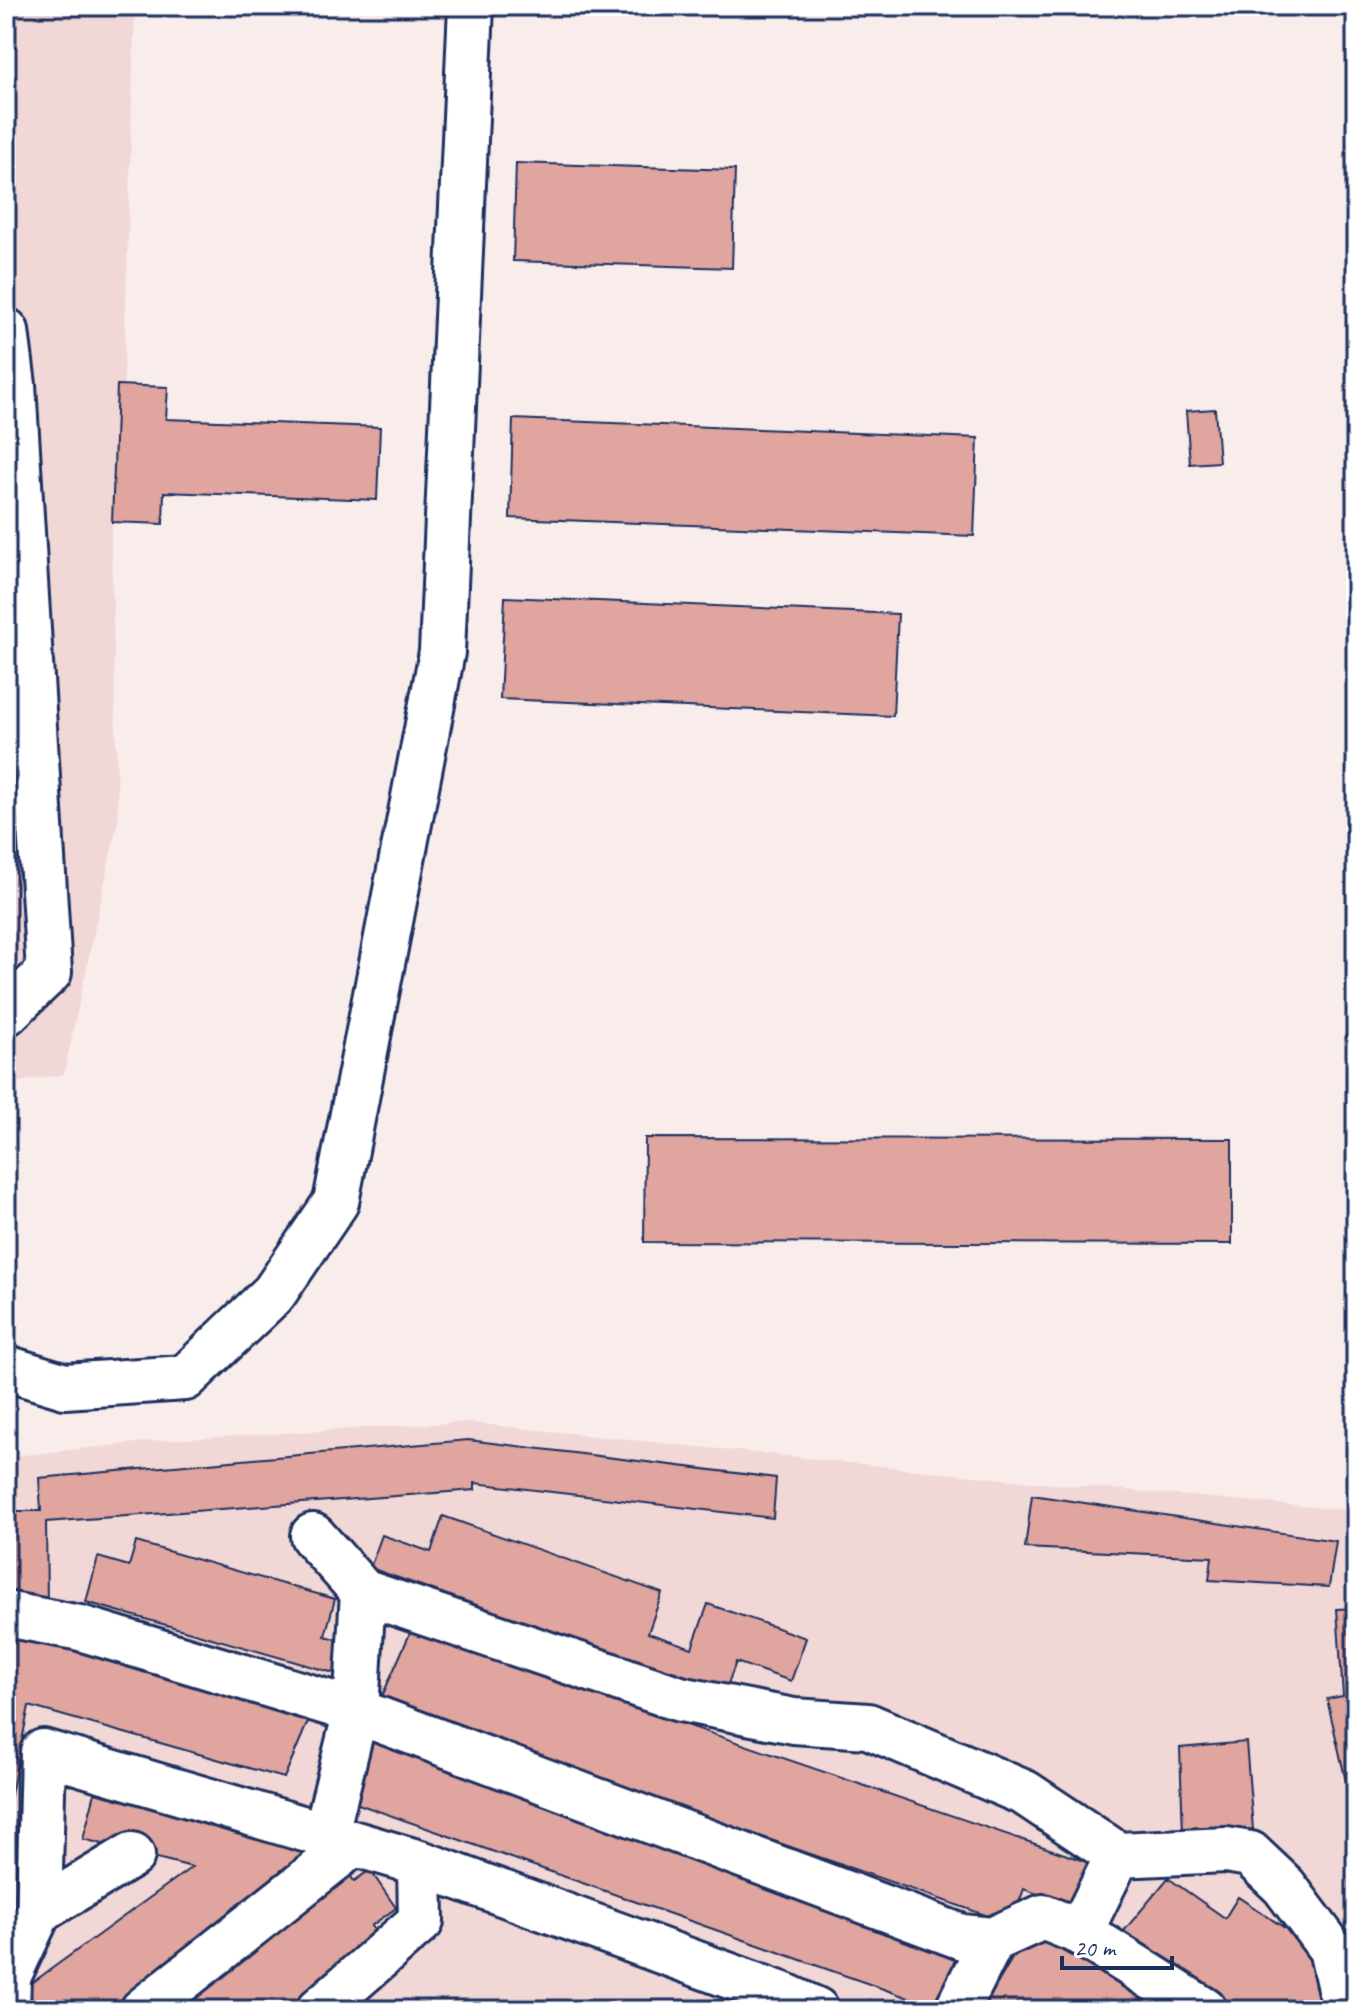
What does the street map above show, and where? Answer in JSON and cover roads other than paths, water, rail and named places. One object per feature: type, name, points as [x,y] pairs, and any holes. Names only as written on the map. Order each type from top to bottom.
[{"type":"lane","points":[[6,1368],[65,1386],[185,1378],[274,1293],[336,1202],[442,652],[471,6]]},
{"type":"lane","points":[[6,331],[13,385],[49,972],[6,1013]]},
{"type":"lane","points":[[313,1536],[363,1592],[680,1699],[794,1721],[868,1726],[1025,1793],[1118,1855],[1226,1850],[1250,1854],[1284,1886],[1331,1949],[1345,2010]]},
{"type":"lane","points":[[143,2010],[339,1841],[356,1711],[363,1592]]},
{"type":"lane","points":[[6,1614],[80,1628],[356,1711],[962,1937],[992,1940],[1043,1917],[1080,1932],[1204,2010]]},
{"type":"lane","points":[[7,2010],[8,1977],[39,1911],[43,1752],[420,1863],[816,2010]]},
{"type":"lane","points":[[39,1911],[132,1855]]},
{"type":"lane","points":[[1080,1932],[1118,1855]]},
{"type":"lane","points":[[319,2010],[421,1921],[420,1863]]},
{"type":"lane","points":[[957,2010],[992,1940]]}]
